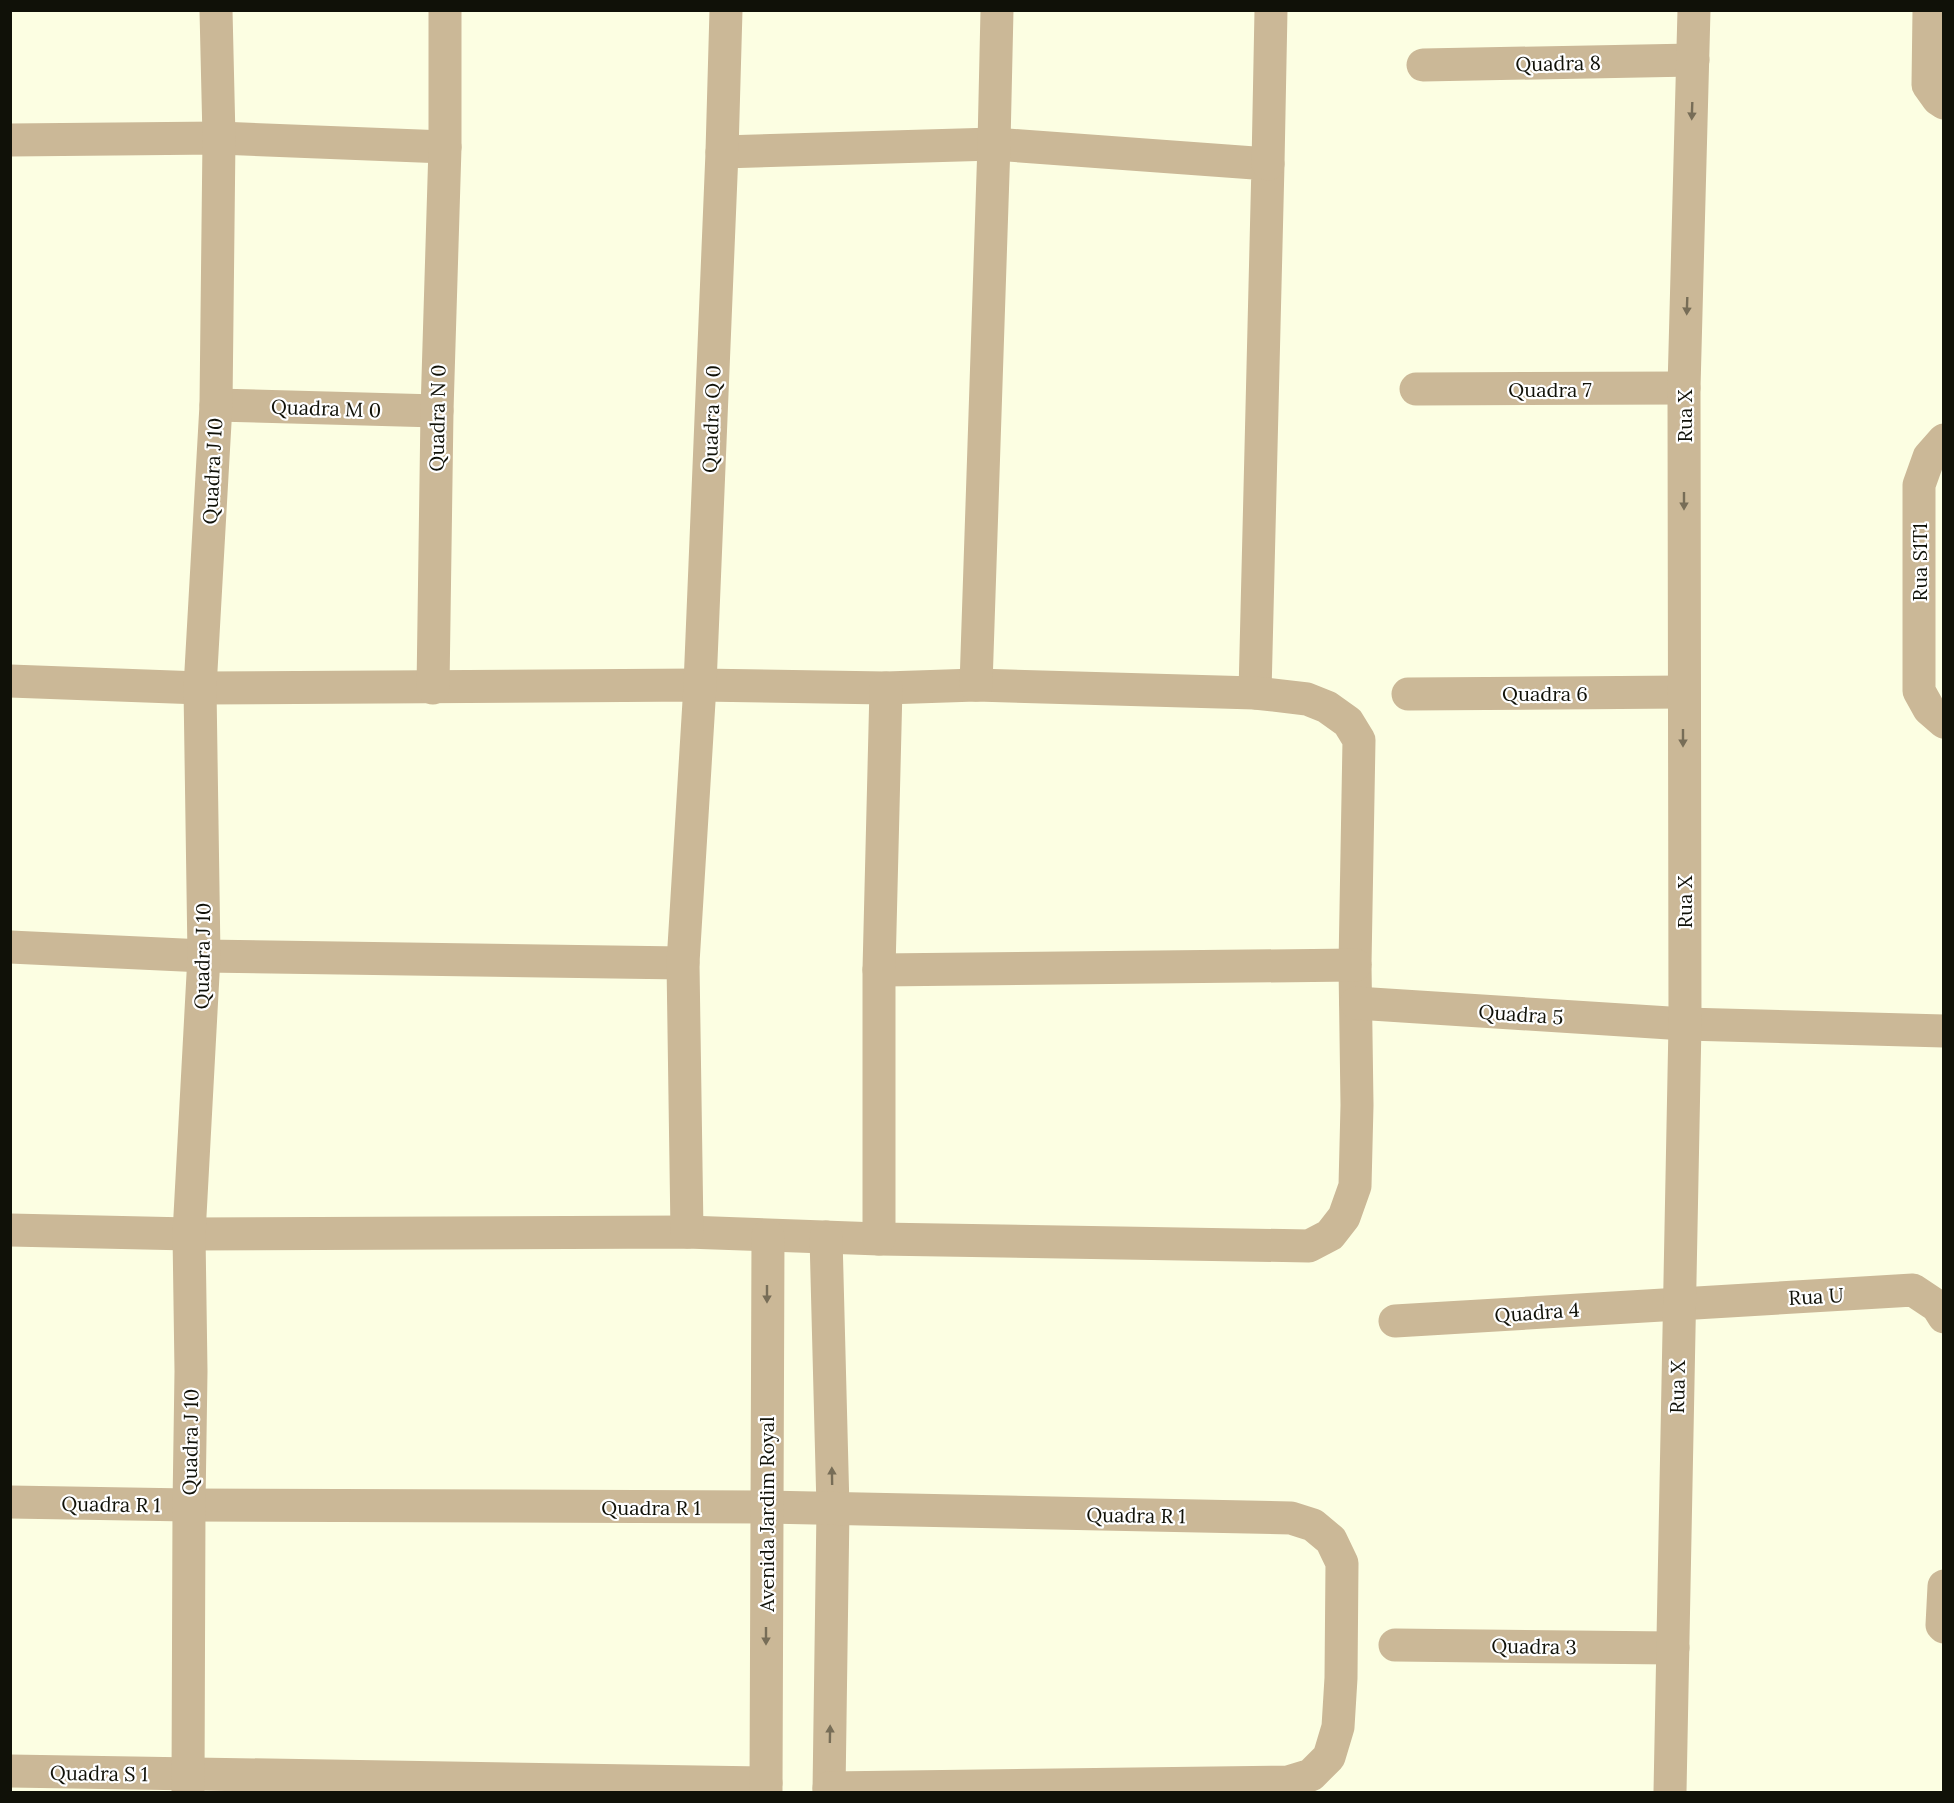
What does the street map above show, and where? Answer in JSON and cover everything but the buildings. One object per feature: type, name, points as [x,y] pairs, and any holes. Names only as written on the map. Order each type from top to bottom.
[{"type":"street","name":"Quadra J 10","points":[[188,1784],[191,1371],[189,1234],[204,956],[200,688],[216,405],[219,138],[216,10]]},
{"type":"street","name":"Quadra N 0","points":[[433,688],[437,411],[446,147],[445,10]]},
{"type":"street","name":"Quadra Q 0","points":[[687,1232],[683,963],[700,685],[726,10]]},
{"type":"street","points":[[976,685],[997,10]]},
{"type":"street","points":[[1255,693],[1271,10]]},
{"type":"street","name":"Rua X","points":[[1670,1792],[1685,1024],[1684,388],[1694,10]]},
{"type":"street","points":[[1929,10],[1936,94]]},
{"type":"street","name":"Quadra 8","points":[[1422,65],[1693,60]]},
{"type":"street","points":[[10,140],[219,138],[446,147]]},
{"type":"street","points":[[722,152],[994,144],[1268,164]]},
{"type":"street","name":"Quadra 7","points":[[1416,389],[1684,388]]},
{"type":"street","name":"Quadra M 0","points":[[216,405],[437,411]]},
{"type":"street","name":"Rua S1T1","points":[[1944,440],[1929,457],[1919,485],[1919,691],[1929,709],[1944,722]]},
{"type":"street","points":[[10,681],[200,688],[700,685],[886,688],[976,685],[1255,693],[1307,699],[1327,707],[1348,722],[1359,740],[1355,965],[1355,1186],[1344,1217],[1330,1235],[1309,1246],[879,1239],[687,1232],[189,1234],[10,1230]]},
{"type":"street","points":[[879,1239],[879,970],[886,688]]},
{"type":"street","name":"Quadra 6","points":[[1408,694],[1683,692]]},
{"type":"street","points":[[10,947],[204,956],[683,963]]},
{"type":"street","points":[[879,970],[1355,965]]},
{"type":"street","name":"Quadra 5","points":[[1356,1003],[1685,1024],[1944,1030]]},
{"type":"street","name":"Avenida Jardim Royal","points":[[766,1788],[768,1236]]},
{"type":"street","points":[[826,1237],[833,1508],[829,1790]]},
{"type":"street","name":"Rua U","points":[[1678,1303],[1913,1290],[1937,1306],[1944,1317]]},
{"type":"street","name":"Quadra 4","points":[[1395,1321],[1678,1303]]},
{"type":"street","name":"Quadra R 1","points":[[10,1502],[189,1505],[766,1507],[1291,1518],[1313,1525],[1331,1540],[1342,1563],[1341,1678],[1338,1727],[1329,1757],[1311,1775],[1288,1782],[829,1790]]},
{"type":"street","points":[[1944,1586],[1944,1627]]},
{"type":"street","name":"Quadra 3","points":[[1395,1645],[1673,1648]]},
{"type":"street","name":"Quadra S 1","points":[[10,1771],[188,1784],[766,1788]]}]
